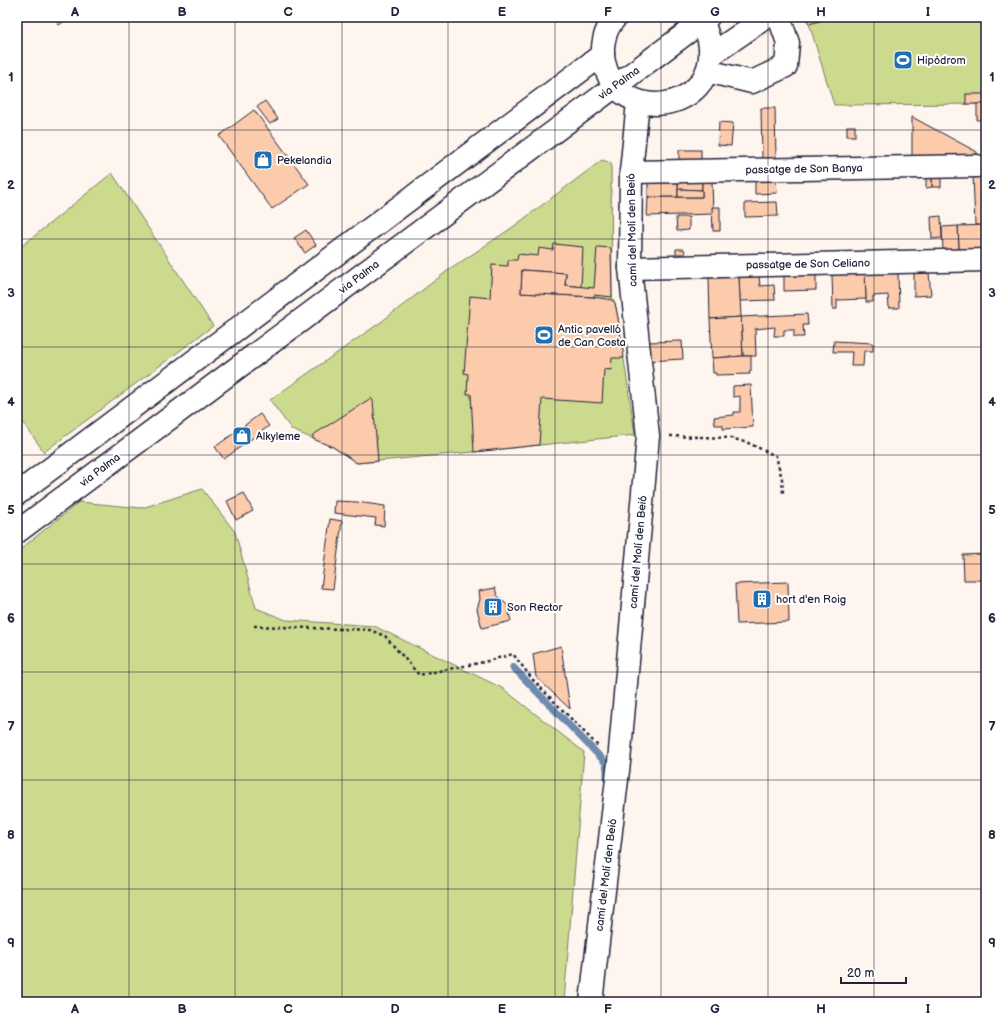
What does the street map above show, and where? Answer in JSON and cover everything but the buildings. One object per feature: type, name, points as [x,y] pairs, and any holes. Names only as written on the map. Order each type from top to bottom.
[{"type":"street","points":[[616,17],[612,21],[604,37],[603,54],[606,71],[615,86],[625,95],[638,102],[654,105],[671,103],[686,96],[698,85],[709,63],[766,17]]},
{"type":"street","points":[[709,63],[752,82],[786,66],[788,43],[779,17]]},
{"type":"street","points":[[703,19],[709,37],[709,63]]},
{"type":"street","name":"via Palma","points":[[17,532],[703,19]]},
{"type":"street","points":[[17,494],[603,54]]},
{"type":"street","name":"camí del Molí den Beió","points":[[591,1002],[619,767],[648,436],[630,268],[631,172],[638,102]]},
{"type":"street","name":"passatge de Son Banya","points":[[631,172],[977,166]]},
{"type":"street","name":"passatge de Son Celiano","points":[[630,268],[986,260]]},
{"type":"path","points":[[648,436],[731,438],[748,443],[776,456],[782,479],[783,493]]},
{"type":"path","points":[[254,626],[370,630],[385,636],[419,675],[484,662],[513,654],[533,680],[619,767]]},
{"type":"green space","name":"Hipòdrom","points":[[807,17],[986,17],[986,104],[834,105]]},
{"type":"green space","points":[[602,160],[611,163],[612,297],[615,303],[618,318],[635,435],[357,463],[333,447],[292,430],[270,400],[381,322],[446,272],[513,227]]},
{"type":"green space","points":[[112,173],[213,326],[44,452],[17,414],[17,250]]},
{"type":"green space","points":[[202,489],[235,532],[256,608],[286,620],[374,626],[502,688],[584,752],[564,1002],[17,1002],[17,552],[79,502],[142,508]]},
{"type":"waterway","points":[[513,667],[606,763],[607,779]]},
{"type":"place","name":"Hipòdrom","points":[[903,60]]},
{"type":"place","name":"Pekelandia","points":[[263,160]]},
{"type":"place","name":"Antic pavelló de Can Costa","points":[[544,335]]},
{"type":"place","name":"Alkyleme","points":[[242,436]]},
{"type":"place","name":"hort d'en Roig","points":[[762,599]]},
{"type":"place","name":"Son Rector","points":[[493,607]]}]
